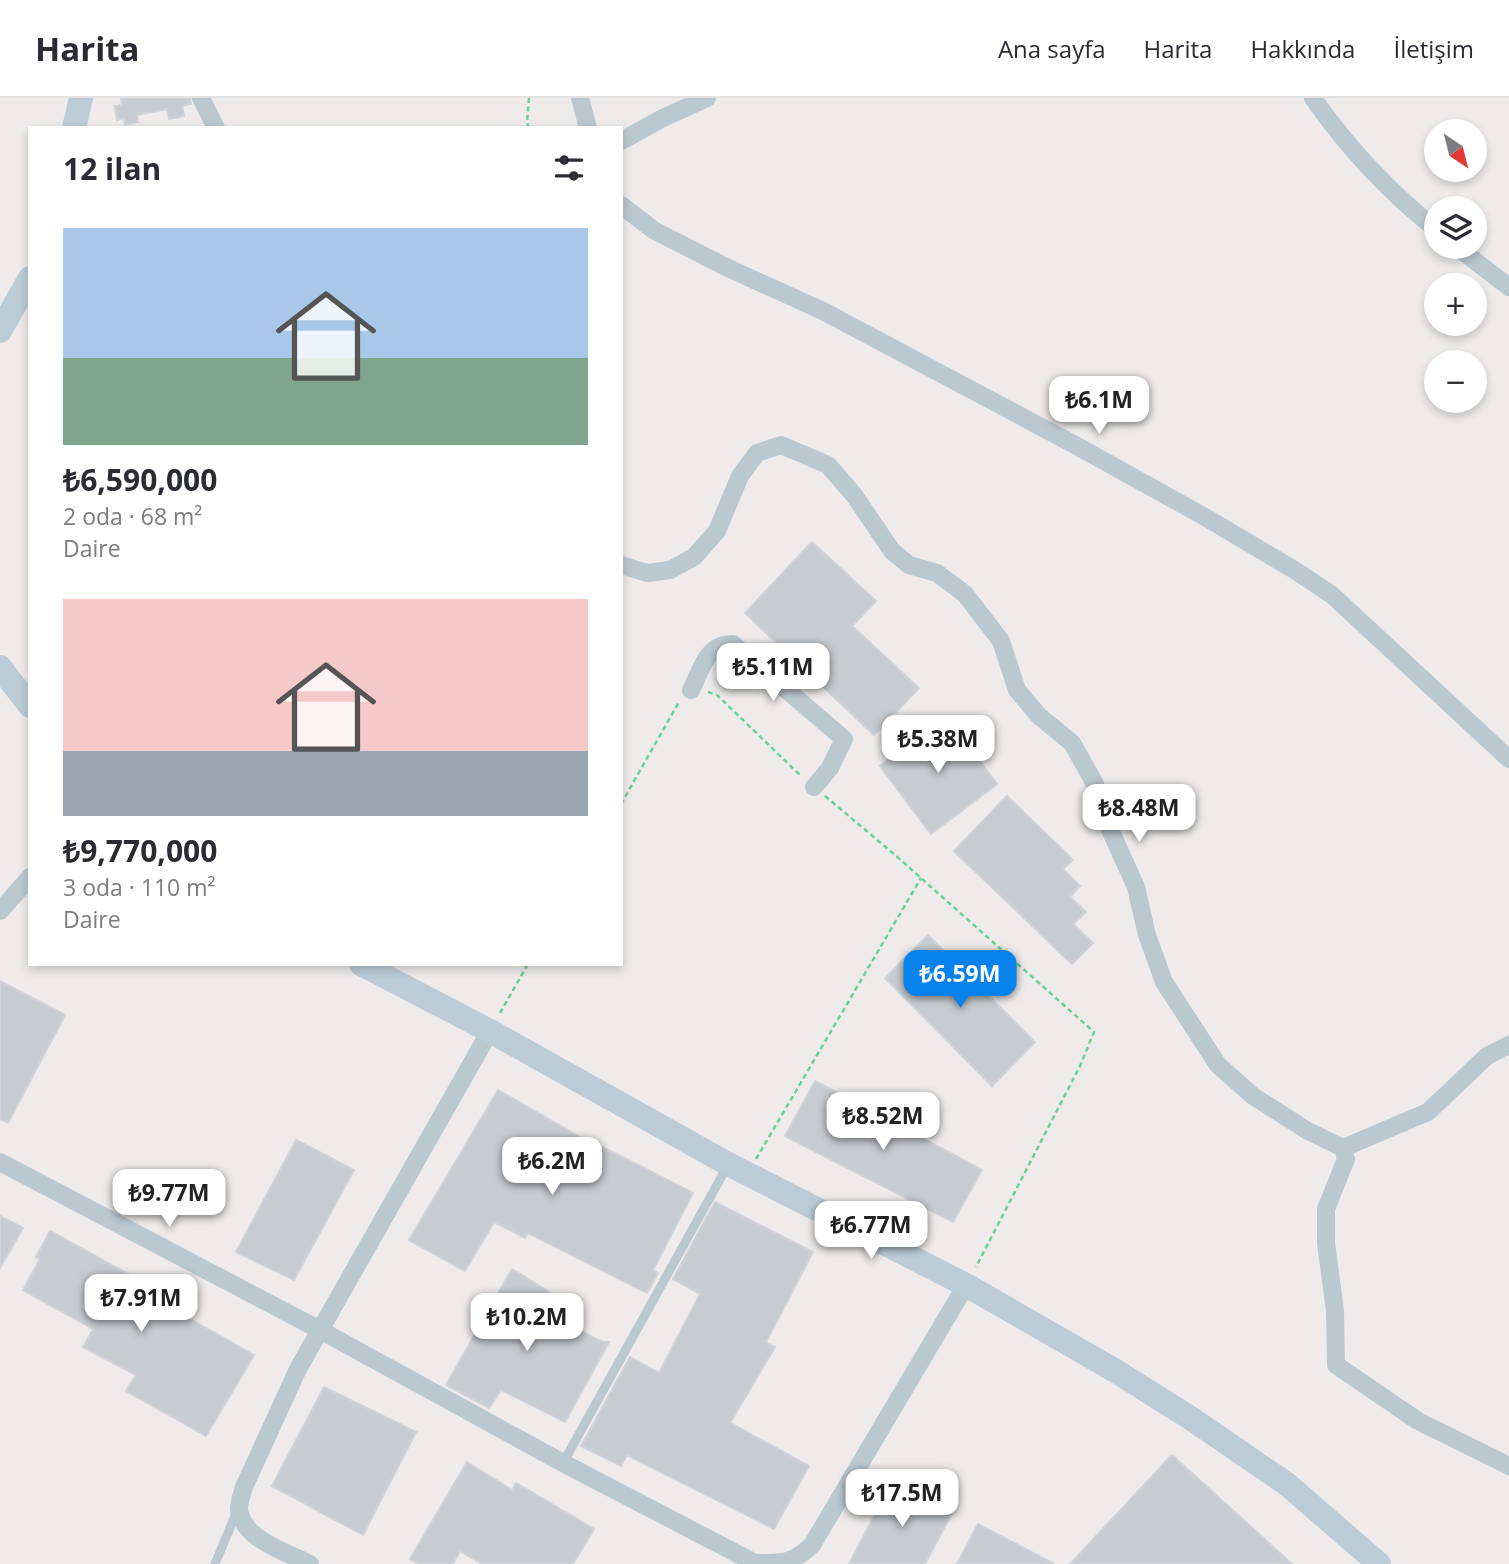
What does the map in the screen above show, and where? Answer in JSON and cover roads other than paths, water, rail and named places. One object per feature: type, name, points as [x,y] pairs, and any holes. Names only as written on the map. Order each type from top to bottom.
[{"type":"street","points":[[74,126],[81,98]]},
{"type":"street","points":[[201,98],[215,126]]},
{"type":"street","points":[[580,98],[587,126]]},
{"type":"street","points":[[623,140],[707,98]]},
{"type":"street","points":[[1313,98],[1371,171],[1424,218]]},
{"type":"street","points":[[623,207],[655,231],[823,311],[1100,459],[1296,571],[1332,595],[1509,759]]},
{"type":"street","points":[[1473,259],[1509,287]]},
{"type":"street","points":[[0,331],[28,282]]},
{"type":"street","points":[[623,566],[647,573],[670,570],[694,557],[718,531],[740,476],[757,453],[781,445],[828,465],[854,495],[892,551],[909,565],[937,573],[965,594],[1001,641],[1017,691],[1039,716],[1072,743],[1095,784],[1102,812],[1136,887],[1147,934],[1164,982],[1218,1065],[1253,1096],[1308,1131],[1343,1148],[1346,1159],[1326,1209],[1326,1243],[1335,1311],[1336,1365],[1418,1420],[1509,1466]]},
{"type":"street","points":[[691,690],[712,650],[722,644],[733,644],[844,739],[830,768],[814,787]]},
{"type":"street","points":[[0,667],[28,703]]},
{"type":"street","points":[[0,911],[28,879]]},
{"type":"street","points":[[365,966],[489,1031],[737,1169],[966,1285],[1114,1370],[1192,1419],[1288,1485],[1379,1564]]},
{"type":"street","points":[[310,1564],[256,1536],[242,1522],[239,1506],[244,1487],[298,1369],[489,1031]]},
{"type":"street","points":[[1343,1148],[1428,1112],[1487,1056],[1509,1045]]},
{"type":"street","points":[[0,1162],[320,1330],[562,1463],[755,1563],[799,1562],[812,1545],[966,1285]]},
{"type":"lane","points":[[562,1463],[737,1169]]},
{"type":"lane","points":[[215,1564],[239,1506]]}]
